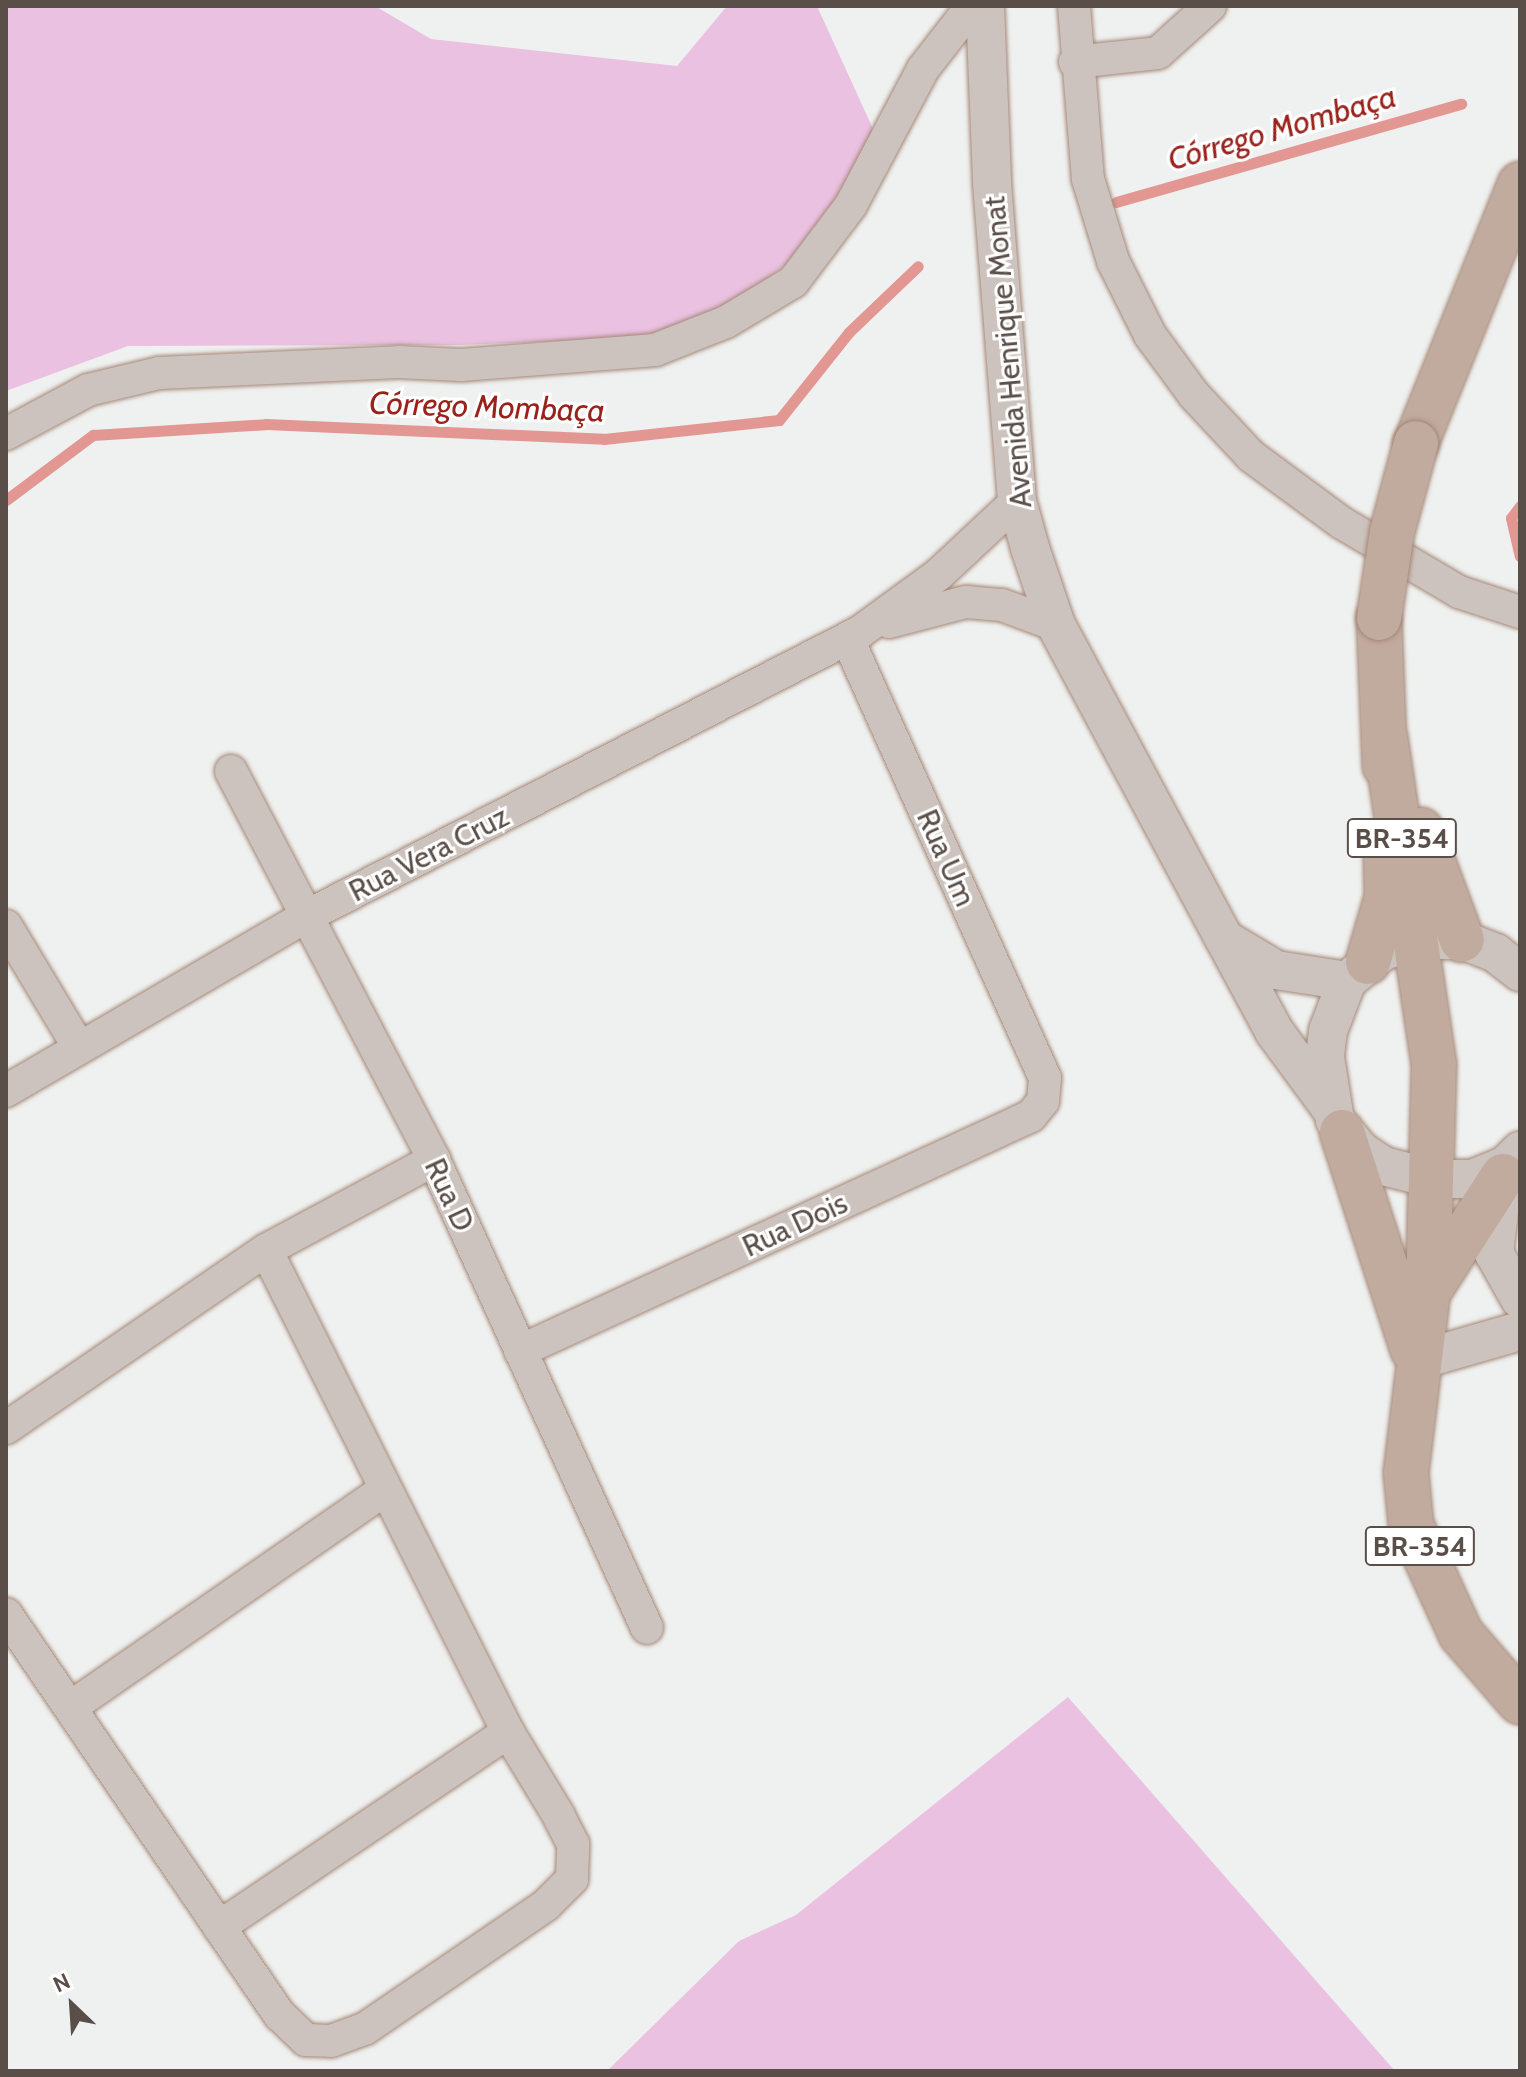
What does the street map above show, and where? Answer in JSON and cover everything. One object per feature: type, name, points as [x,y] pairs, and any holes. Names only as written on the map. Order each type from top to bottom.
[{"type":"highway","name":"BR-354","points":[[1520,184],[1416,443],[1392,532],[1379,618],[1385,737],[1419,940],[1434,1064],[1435,1179],[1428,1291],[1416,1361],[1406,1473],[1411,1525],[1461,1634],[1520,1702]]},
{"type":"highway","points":[[1385,737],[1462,940]]},
{"type":"highway","points":[[1358,971],[1387,897],[1385,737]]},
{"type":"highway","points":[[1337,1121],[1416,1361]]},
{"type":"highway","points":[[1428,1291],[1510,1164]]},
{"type":"street","points":[[6,434],[88,390],[159,373],[399,362],[461,365],[655,350],[726,322],[793,282],[851,205],[923,69],[972,6]]},
{"type":"street","name":"Avenida Henrique Monat","points":[[985,6],[992,183],[1017,501],[1056,625],[1274,1031],[1337,1121],[1383,1166],[1435,1179],[1472,1179],[1510,1164]]},
{"type":"street","points":[[1074,6],[1075,62],[1088,179],[1113,261],[1150,335],[1194,395],[1251,456],[1342,523],[1459,592],[1520,612]]},
{"type":"street","points":[[1075,62],[1158,53],[1210,6]]},
{"type":"street","name":"Rua Vera Cruz","points":[[6,1091],[78,1046],[309,915],[854,635],[938,575],[1017,501]]},
{"type":"street","name":"Rua Vera Cruz","points":[[854,635],[966,602],[1002,605],[1056,625]]},
{"type":"street","name":"Rua Um","points":[[854,635],[1045,1078]]},
{"type":"street","name":"Rua D","points":[[231,771],[309,915],[434,1160],[647,1628]]},
{"type":"street","points":[[6,926],[78,1046]]},
{"type":"street","points":[[1224,938],[1240,953],[1276,970],[1358,971],[1419,940],[1462,940],[1496,953],[1520,972]]},
{"type":"street","points":[[1337,1121],[1326,1084],[1328,1031],[1358,971]]},
{"type":"street","name":"Rua Dois","points":[[520,1351],[1031,1116],[1043,1101],[1045,1078]]},
{"type":"street","points":[[6,1428],[266,1250],[434,1160]]},
{"type":"street","points":[[1510,1164],[1494,1253],[1520,1299]]},
{"type":"street","points":[[6,1614],[280,2015],[306,2040],[331,2041],[366,2028],[546,1905],[572,1879],[573,1844],[508,1732],[266,1250]]},
{"type":"street","points":[[1416,1361],[1520,1331]]},
{"type":"street","points":[[71,1707],[384,1490]]},
{"type":"street","points":[[219,1927],[508,1732]]},
{"type":"shaded area","points":[[6,6],[375,6],[431,39],[677,66],[727,6],[817,6],[879,142],[809,248],[688,336],[461,345],[128,346],[6,391]]},
{"type":"shaded area","points":[[1068,1697],[1395,2071],[607,2071],[739,1941],[796,1915]]},
{"type":"waterway","name":"Córrego Mombaça","points":[[1116,202],[1461,104]]},
{"type":"waterway","name":"Córrego Mombaça","points":[[6,500],[93,435],[266,424],[604,439],[779,420],[849,332],[918,266]]},
{"type":"waterway","points":[[1520,506],[1511,518],[1520,556]]}]
